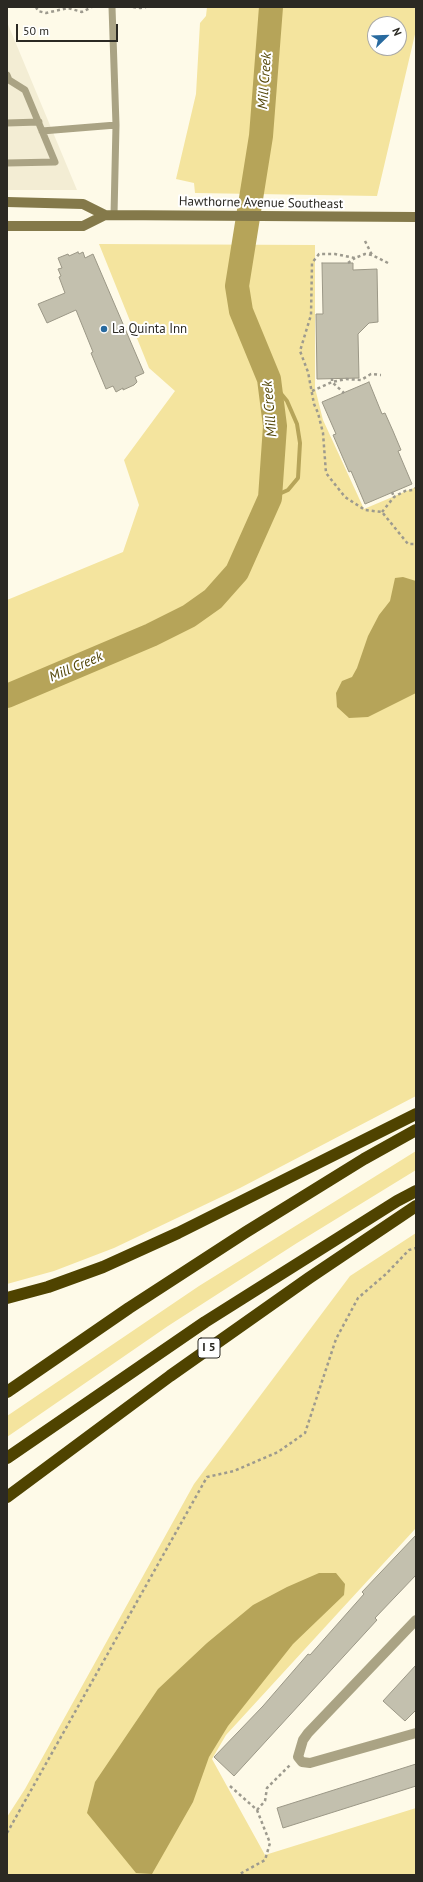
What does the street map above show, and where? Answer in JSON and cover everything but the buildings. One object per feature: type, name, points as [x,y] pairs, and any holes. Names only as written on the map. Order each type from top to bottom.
[{"type":"highway","points":[[7,1298],[55,1284],[103,1267],[137,1252],[416,1114]]},
{"type":"highway","points":[[7,1392],[129,1308],[246,1232],[364,1159],[416,1130]]},
{"type":"highway","name":"I 5","points":[[7,1458],[205,1322],[384,1209],[416,1191]]},
{"type":"highway","name":"I 5","points":[[7,1497],[183,1367],[309,1278],[416,1206]]},
{"type":"main road","name":"Hawthorne Avenue Southeast","points":[[7,202],[83,204],[109,215],[416,217]]},
{"type":"main road","name":"Hawthorne Avenue Southeast","points":[[7,226],[83,226],[109,215]]},
{"type":"street","points":[[416,1620],[308,1733],[303,1740],[298,1757],[302,1762],[310,1763],[416,1733]]},
{"type":"lane","points":[[109,215],[116,125],[112,7]]},
{"type":"lane","points":[[7,75],[9,80],[25,90],[55,162],[7,163]]},
{"type":"lane","points":[[7,123],[39,122]]},
{"type":"lane","points":[[42,132],[116,125]]},
{"type":"path","points":[[36,7],[38,11],[46,13],[68,8],[82,12],[92,7]]},
{"type":"path","points":[[133,7],[146,7]]},
{"type":"path","points":[[365,241],[372,255]]},
{"type":"path","points":[[356,258],[335,254],[319,254],[312,263],[311,315],[300,351],[308,372],[314,404],[323,433],[326,473],[345,497],[364,510],[382,512],[408,544],[416,544]]},
{"type":"path","points":[[348,263],[365,254],[372,255],[388,263]]},
{"type":"path","points":[[312,391],[332,382],[346,379],[361,380],[371,374],[381,375]]},
{"type":"path","points":[[332,378],[332,382],[344,393]]},
{"type":"path","points":[[382,512],[394,497],[405,491],[416,488]]},
{"type":"path","points":[[392,492],[394,497]]},
{"type":"path","points":[[7,1833],[207,1477],[234,1471],[278,1452],[305,1433],[336,1339],[358,1298],[386,1274],[409,1250],[416,1248]]},
{"type":"path","points":[[257,1810],[266,1801],[267,1788],[298,1757]]},
{"type":"path","points":[[230,1786],[257,1810],[270,1843],[265,1860],[238,1875]]},
{"type":"shaded area","points":[[207,7],[416,7],[416,30],[377,196],[195,193],[194,183],[176,179],[196,94],[200,23],[206,16]]},
{"type":"shaded area","points":[[7,22],[77,190],[7,190]]},
{"type":"shaded area","points":[[99,244],[315,245],[315,388],[323,420],[364,509],[416,487],[416,1096],[240,1188],[114,1248],[54,1271],[7,1284],[7,600],[123,552],[139,505],[124,460],[175,391],[149,368]]},
{"type":"shaded area","points":[[403,577],[416,581],[416,693],[368,717],[349,718],[337,707],[336,693],[342,681],[352,677],[357,668],[368,636],[379,615],[390,601],[395,578]]},
{"type":"shaded area","points":[[416,1151],[416,1170],[297,1243],[168,1326],[7,1437],[7,1416],[199,1286]]},
{"type":"shaded area","points":[[416,1233],[416,1528],[226,1735],[212,1759],[265,1855],[416,1808],[416,1875],[7,1875],[7,1817],[25,1789],[194,1484],[350,1276]]},
{"type":"shaded area","points":[[319,1573],[336,1573],[345,1584],[344,1595],[293,1644],[228,1726],[209,1757],[193,1802],[152,1874],[136,1873],[87,1813],[95,1782],[158,1689],[207,1643],[253,1605],[287,1587]]},
{"type":"waterway","name":"Mill Creek","points":[[7,696],[151,635],[189,616],[213,599],[237,572],[270,498],[275,426],[269,379],[241,311],[237,286],[261,136],[271,7]]},
{"type":"waterway","points":[[269,379],[287,401],[297,424],[300,443],[298,478],[288,490],[270,498]]},
{"type":"place","name":"La Quinta Inn","points":[[104,329]]}]
